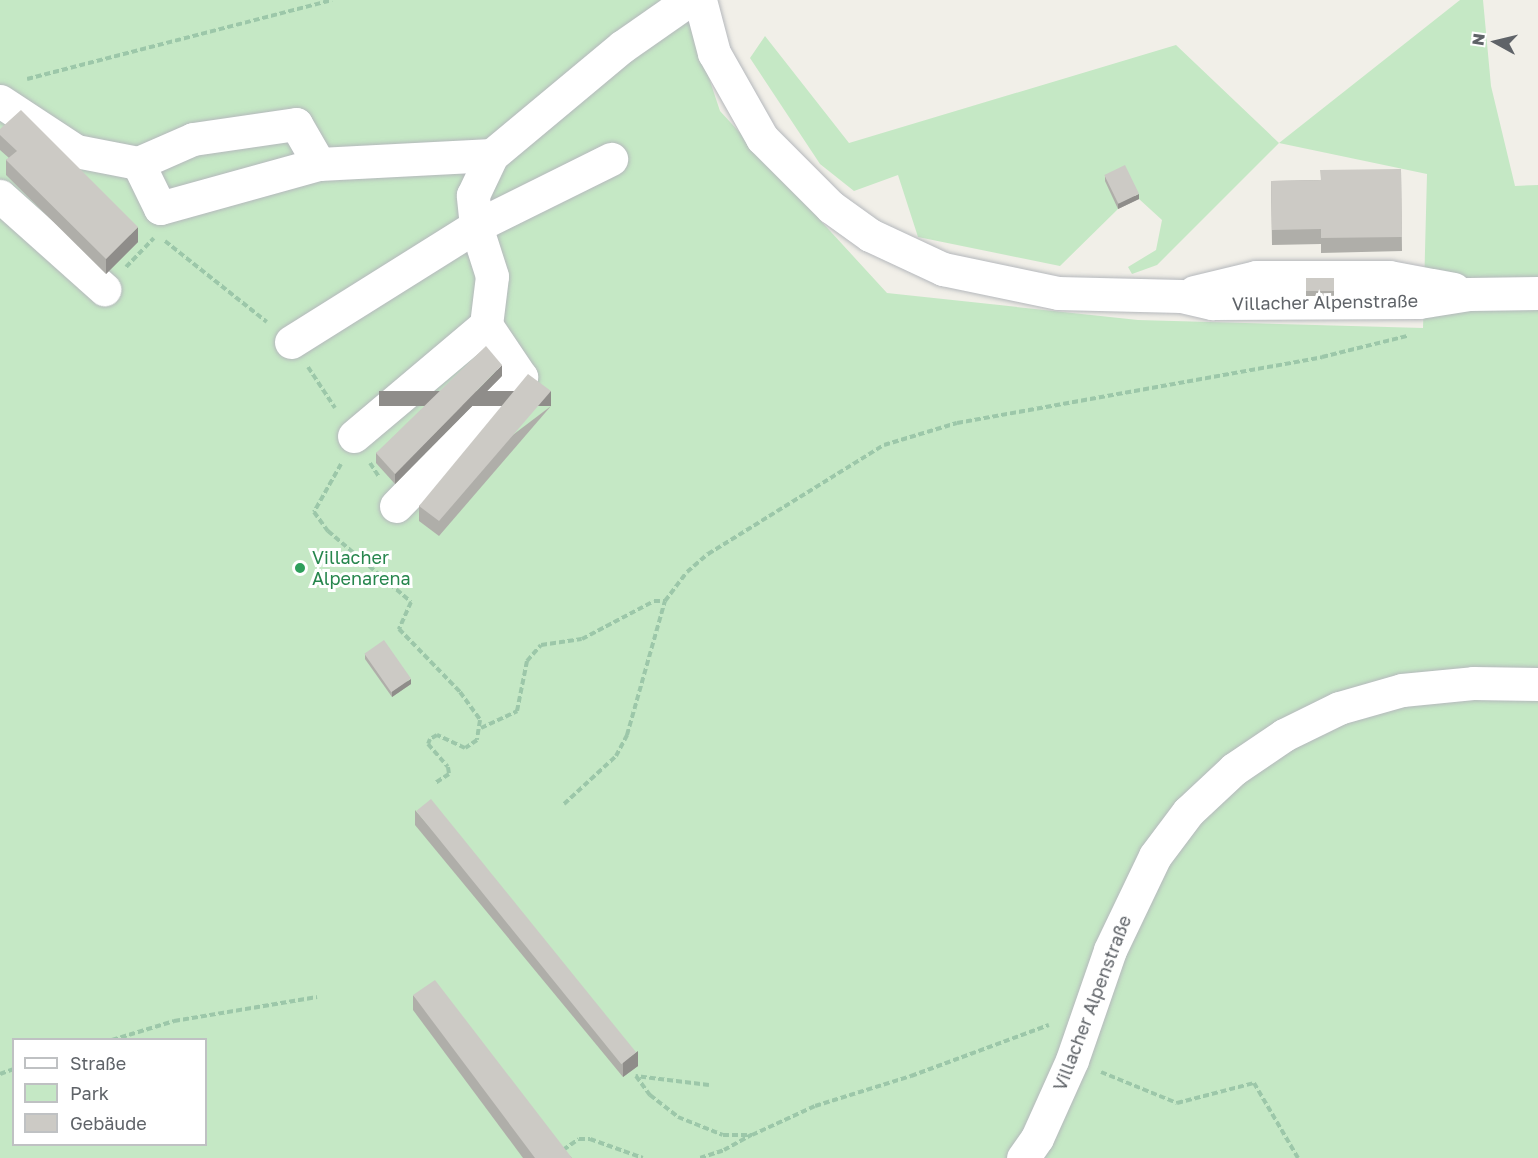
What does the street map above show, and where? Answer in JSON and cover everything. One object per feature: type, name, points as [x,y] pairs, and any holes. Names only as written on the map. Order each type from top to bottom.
[{"type":"street","points":[[396,506],[520,377],[486,325],[492,276],[476,226],[473,195],[492,155],[623,46],[689,0]]},
{"type":"street","name":"Villacher Alpenstraße","points":[[700,0],[714,53],[762,138],[831,207],[870,235],[943,269],[1000,284],[1058,293],[1181,296],[1212,303],[1419,302],[1469,294],[1538,293]]},
{"type":"street","points":[[11,90],[76,151],[138,163],[193,139],[296,124],[319,164]]},
{"type":"street","points":[[138,163],[160,208],[319,164],[492,155]]},
{"type":"street","points":[[291,342],[476,226],[611,159]]},
{"type":"street","points":[[0,195],[114,279]]},
{"type":"street","points":[[354,436],[486,325]]},
{"type":"street","name":"Villacher Alpenstraße","points":[[1023,1158],[1072,1060],[1110,950],[1155,856],[1188,812],[1234,769],[1284,735],[1339,708],[1402,690],[1473,683],[1538,684]]},
{"type":"path","points":[[11,90],[332,0]]},
{"type":"path","points":[[150,228],[291,342],[354,436],[396,506]]},
{"type":"path","points":[[114,279],[144,248]]},
{"type":"path","points":[[564,804],[616,756],[627,735],[665,601],[687,572],[708,554],[884,445],[957,423],[1311,359],[1413,335]]},
{"type":"path","points":[[354,436],[314,512],[328,531],[411,602],[399,629],[460,692],[480,720],[481,728],[477,740],[465,748],[437,735],[430,739],[428,744],[448,767],[448,774],[435,783]]},
{"type":"path","points":[[481,728],[517,711],[527,661],[541,645],[582,639],[654,601],[665,601]]},
{"type":"path","points":[[119,1038],[174,1021],[317,997]]},
{"type":"path","points":[[700,1158],[724,1150],[815,1106],[1088,1014]]},
{"type":"path","points":[[1072,1060],[1177,1103],[1254,1083],[1298,1158]]},
{"type":"path","points":[[709,1085],[636,1076],[650,1095],[678,1117],[723,1135],[752,1135]]},
{"type":"path","points":[[563,1150],[579,1139],[590,1140],[643,1158]]},
{"type":"green space","points":[[0,0],[683,0],[720,111],[887,293],[1138,320],[1423,328],[1427,174],[1279,143],[1460,0],[1483,0],[1491,86],[1515,186],[1538,185],[1538,1158],[0,1158]]},
{"type":"green space","points":[[765,36],[849,143],[1176,45],[1279,143],[1157,265],[1132,274],[1128,267],[1156,250],[1162,220],[1139,199],[1125,171],[1118,209],[1060,266],[918,237],[898,175],[854,191],[820,164],[750,58]]},
{"type":"building","points":[[21,110],[138,227],[106,259],[6,160],[17,151],[0,135],[0,129]]},
{"type":"building","points":[[1125,165],[1139,194],[1118,204],[1104,175]]},
{"type":"building","points":[[1401,169],[1402,237],[1321,238],[1321,229],[1272,230],[1271,181],[1321,180],[1320,170]]},
{"type":"building","points":[[1306,278],[1334,278],[1334,291],[1306,291]]},
{"type":"building","points":[[486,346],[502,365],[395,474],[376,453]]},
{"type":"building","points":[[528,374],[551,391],[439,521],[419,506]]},
{"type":"building","points":[[384,640],[411,679],[391,692],[364,654]]},
{"type":"building","points":[[431,799],[636,1052],[621,1064],[416,811]]},
{"type":"building","points":[[435,980],[572,1158],[535,1158],[413,995]]},
{"type":"place","name":"Villacher Alpenarena","points":[[300,568]]}]
